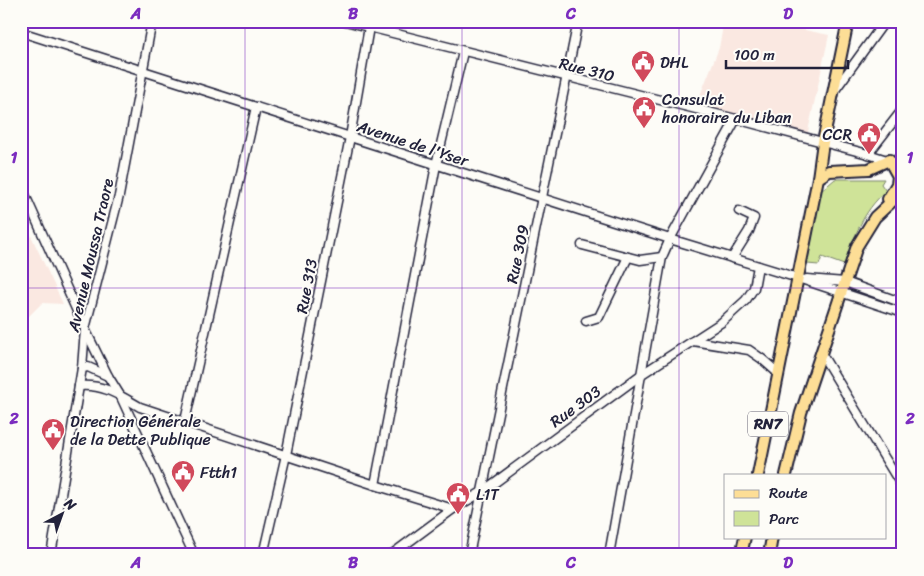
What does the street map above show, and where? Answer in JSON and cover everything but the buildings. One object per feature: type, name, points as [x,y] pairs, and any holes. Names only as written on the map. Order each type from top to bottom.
[{"type":"main road","name":"RN7","points":[[758,474],[848,21]]},
{"type":"main road","points":[[818,178],[829,171],[869,169],[889,160],[898,176],[897,184],[882,209]]},
{"type":"main road","points":[[786,474],[801,413],[857,246],[875,217],[903,191]]},
{"type":"main road","points":[[741,555],[745,538]]},
{"type":"main road","points":[[769,555],[772,538]]},
{"type":"street","name":"Avenue Moussa Traore","points":[[52,554],[82,368],[85,329],[119,196],[152,21]]},
{"type":"street","name":"Rue 310","points":[[345,21],[370,24],[463,52],[823,142],[903,165]]},
{"type":"street","name":"Rue 309","points":[[469,555],[578,21]]},
{"type":"street","points":[[834,91],[886,21]]},
{"type":"street","name":"Rue 313","points":[[263,555],[286,455],[350,137],[370,24]]},
{"type":"street","name":"Avenue de l'Yser","points":[[21,32],[542,199],[798,278]]},
{"type":"street","points":[[375,485],[436,164],[463,52]]},
{"type":"street","points":[[185,421],[256,107]]},
{"type":"street","points":[[868,154],[903,109]]},
{"type":"street","points":[[609,555],[662,257],[670,239],[736,120]]},
{"type":"street","points":[[21,186],[85,329],[108,376],[121,397],[194,555]]},
{"type":"street","points":[[732,258],[749,231],[754,218],[740,211]]},
{"type":"street","points":[[582,245],[640,260],[662,257]]},
{"type":"street","points":[[586,320],[599,317],[628,257]]},
{"type":"street","name":"Rue 303","points":[[391,555],[453,509],[482,492],[642,374],[722,322],[746,300],[754,288],[758,266]]},
{"type":"street","points":[[798,278],[846,282],[903,303]]},
{"type":"street","points":[[798,278],[841,294],[903,313]]},
{"type":"street","points":[[693,341],[748,350],[778,373]]},
{"type":"street","points":[[821,353],[902,486]]},
{"type":"street","points":[[82,368],[88,367],[108,376]]},
{"type":"street","points":[[79,386],[93,385],[105,388],[140,407],[453,509]]},
{"type":"shaded area","points":[[724,21],[761,21],[829,35],[807,136],[695,108],[719,48]]},
{"type":"shaded area","points":[[21,214],[63,304],[42,303],[21,324]]},
{"type":"green space","points":[[835,179],[884,179],[881,184],[886,191],[865,216],[844,265],[822,257],[819,265],[807,264],[821,191]]},
{"type":"place","name":"DHL","points":[[643,83]]},
{"type":"place","name":"Consulat honoraire du Liban","points":[[644,129]]},
{"type":"place","name":"CCR","points":[[869,155]]},
{"type":"place","name":"Direction Générale de la Dette Publique","points":[[53,451]]},
{"type":"place","name":"Ftth1","points":[[183,493]]},
{"type":"place","name":"L1T","points":[[458,515]]}]
